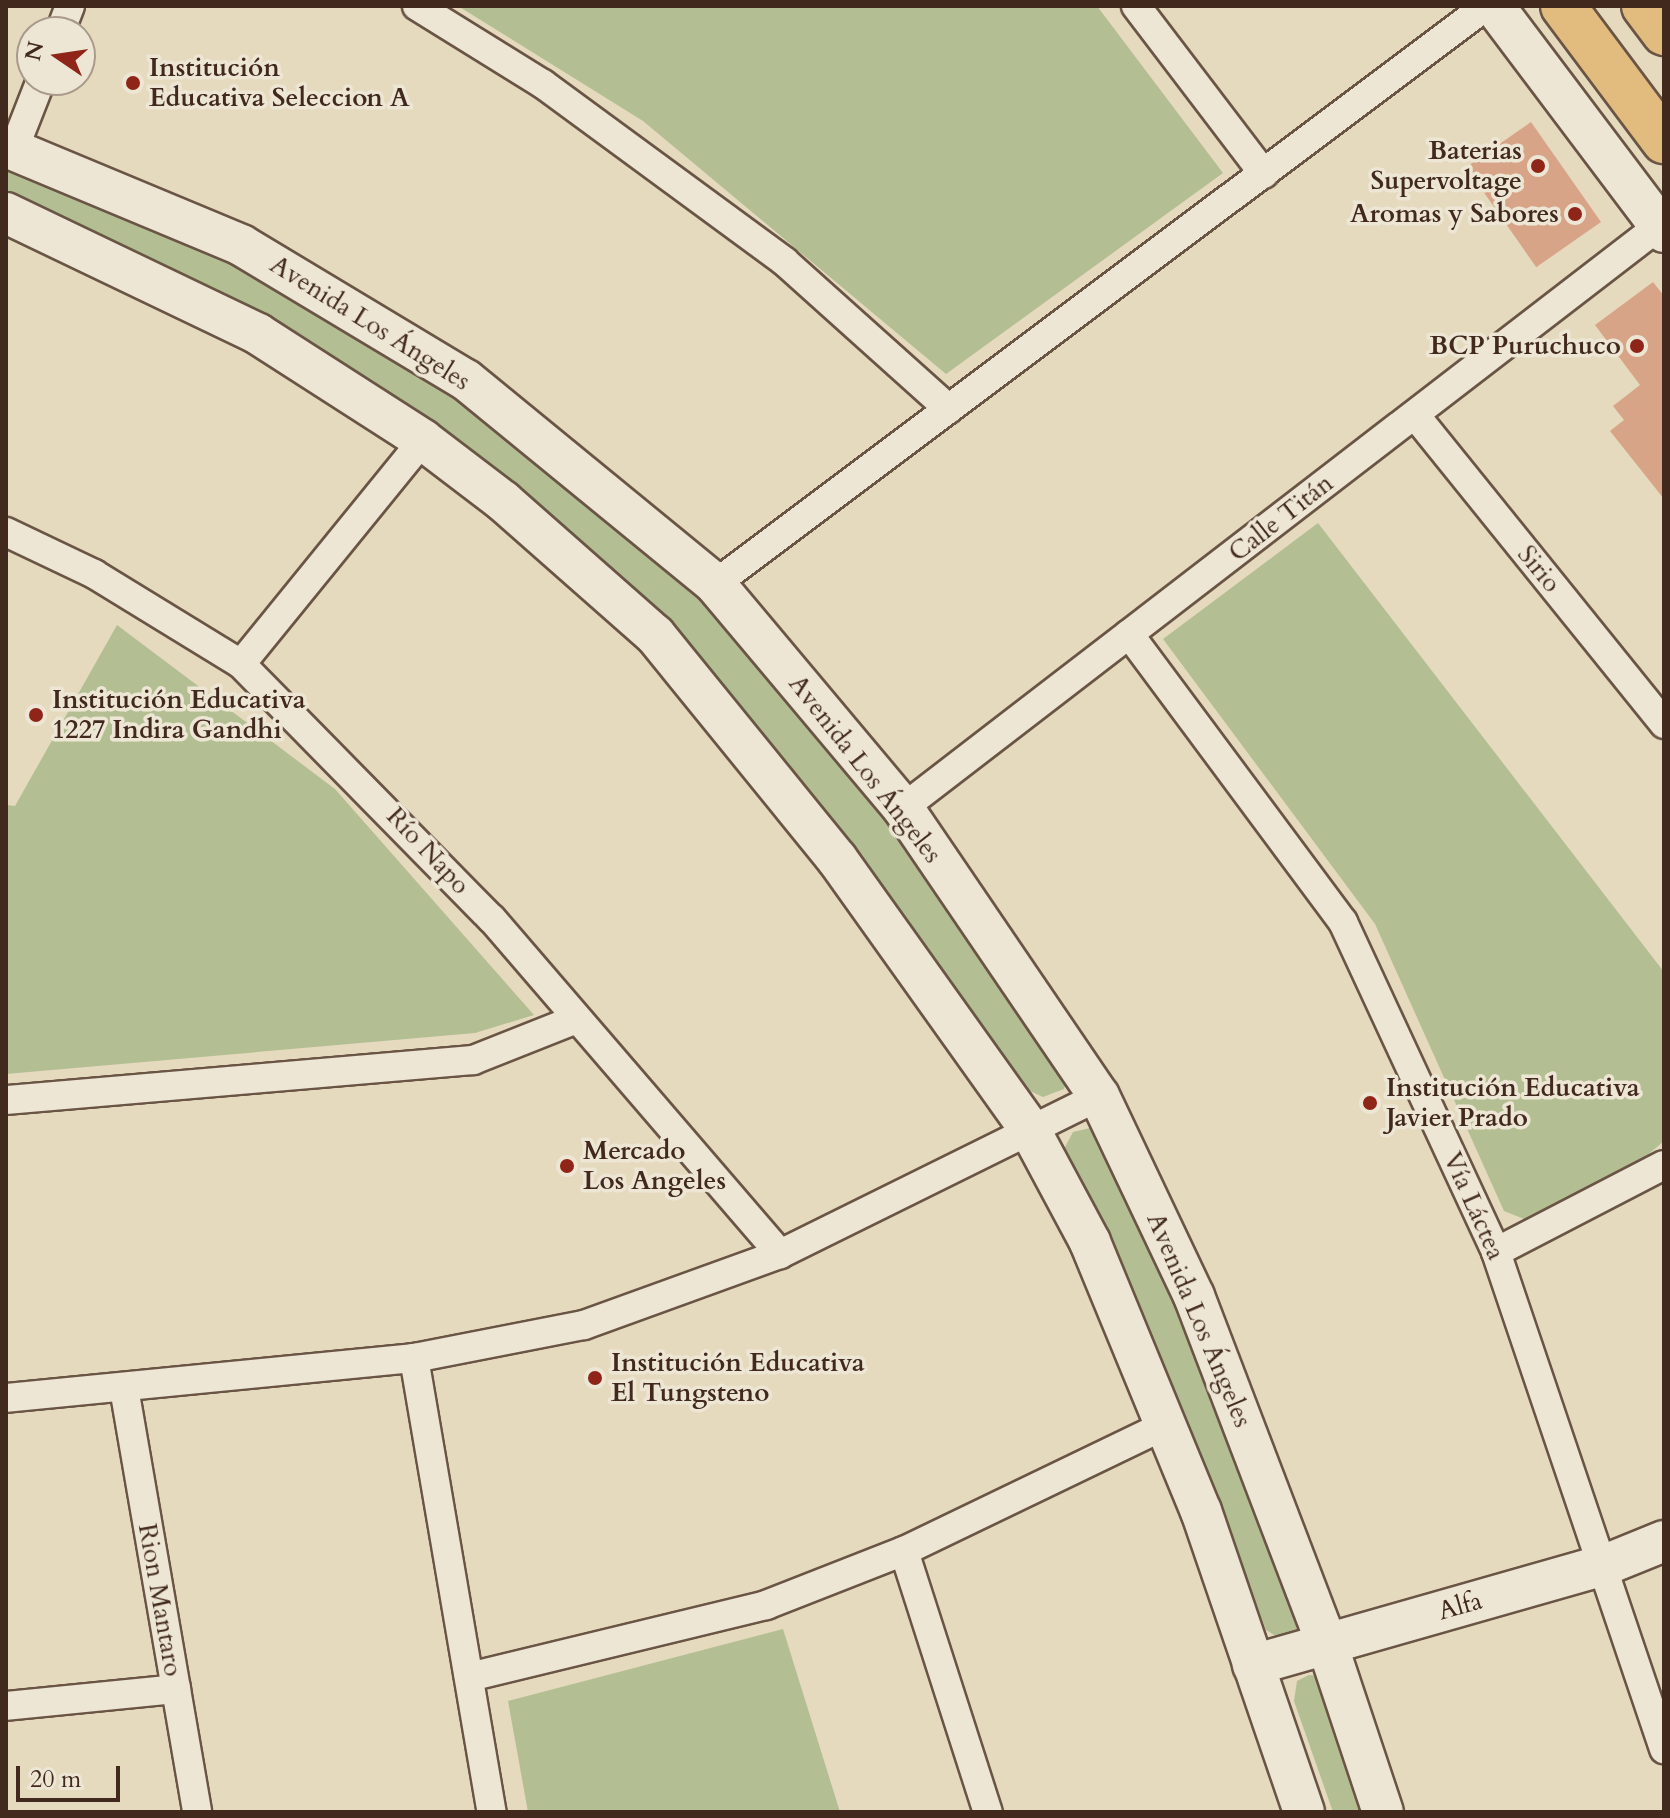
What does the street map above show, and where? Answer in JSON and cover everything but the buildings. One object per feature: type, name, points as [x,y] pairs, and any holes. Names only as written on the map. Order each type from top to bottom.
[{"type":"main road","points":[[1563,6],[1664,141]]},
{"type":"main road","points":[[1644,6],[1664,33]]},
{"type":"street","points":[[417,6],[543,84],[785,262],[949,409]]},
{"type":"street","points":[[1136,6],[1264,174]]},
{"type":"street","points":[[715,584],[1486,6]]},
{"type":"street","points":[[1494,6],[1662,229]]},
{"type":"street","points":[[10,148],[34,96]]},
{"type":"street","name":"Avenida Los Ángeles","points":[[10,148],[241,245],[393,331],[466,380],[715,584],[903,808],[1099,1096],[1194,1296],[1327,1644],[1383,1812]]},
{"type":"street","points":[[6,213],[258,334],[423,440],[548,538],[655,635],[837,859],[1030,1130],[1090,1242],[1166,1425],[1304,1812]]},
{"type":"street","name":"Calle Titán","points":[[903,808],[1662,229]]},
{"type":"street","name":"Sirio","points":[[1415,415],[1664,724]]},
{"type":"street","points":[[241,664],[423,440]]},
{"type":"street","name":"Río Napo","points":[[6,532],[94,574],[241,664],[404,823],[780,1254]]},
{"type":"street","name":"Vía Láctea","points":[[1129,634],[1343,922],[1496,1252],[1605,1565],[1664,1749]]},
{"type":"street","points":[[6,1100],[473,1060],[574,1020]]},
{"type":"street","points":[[6,1398],[414,1358],[584,1325],[780,1254],[1099,1096]]},
{"type":"street","points":[[1496,1252],[1664,1165]]},
{"type":"street","points":[[414,1358],[492,1812]]},
{"type":"street","name":"Rion Mantaro","points":[[124,1388],[197,1812]]},
{"type":"street","points":[[469,1677],[766,1605],[904,1551],[1166,1425]]},
{"type":"street","name":"Alfa","points":[[1253,1665],[1605,1565],[1664,1541]]},
{"type":"street","points":[[904,1551],[988,1812]]},
{"type":"street","points":[[6,1706],[176,1689]]},
{"type":"green space","points":[[458,6],[1097,6],[1223,173],[946,374],[643,121]]},
{"type":"green space","points":[[6,163],[234,258],[424,370],[711,609],[837,755],[941,893],[1066,1082],[1064,1089],[1043,1097],[1030,1091],[826,813],[697,664],[485,468],[397,398],[217,289],[6,198]]},
{"type":"green space","points":[[1318,523],[1664,972],[1664,1141],[1619,1179],[1529,1221],[1504,1211],[1375,924],[1163,639]]},
{"type":"green space","points":[[117,625],[335,789],[534,1015],[475,1033],[6,1074],[6,805],[15,806]]},
{"type":"green space","points":[[1090,1128],[1100,1134],[1156,1253],[1304,1631],[1281,1639],[1266,1630],[1187,1419],[1064,1149],[1073,1132]]},
{"type":"green space","points":[[783,1629],[840,1812],[528,1812],[508,1701]]},
{"type":"green space","points":[[1309,1675],[1323,1676],[1374,1812],[1333,1812],[1294,1701],[1297,1681]]},
{"type":"place","name":"Institución Educativa Seleccion A","points":[[133,83]]},
{"type":"place","name":"Baterias Supervoltage","points":[[1538,166]]},
{"type":"place","name":"Aromas y Sabores","points":[[1575,214]]},
{"type":"place","name":"BCP Puruchuco","points":[[1637,346]]},
{"type":"place","name":"Institución Educativa 1227 Indira Gandhi","points":[[36,715]]},
{"type":"place","name":"Institución Educativa Javier Prado","points":[[1370,1103]]},
{"type":"place","name":"Mercado Los Angeles","points":[[567,1166]]},
{"type":"place","name":"Institución Educativa El Tungsteno","points":[[595,1378]]}]
